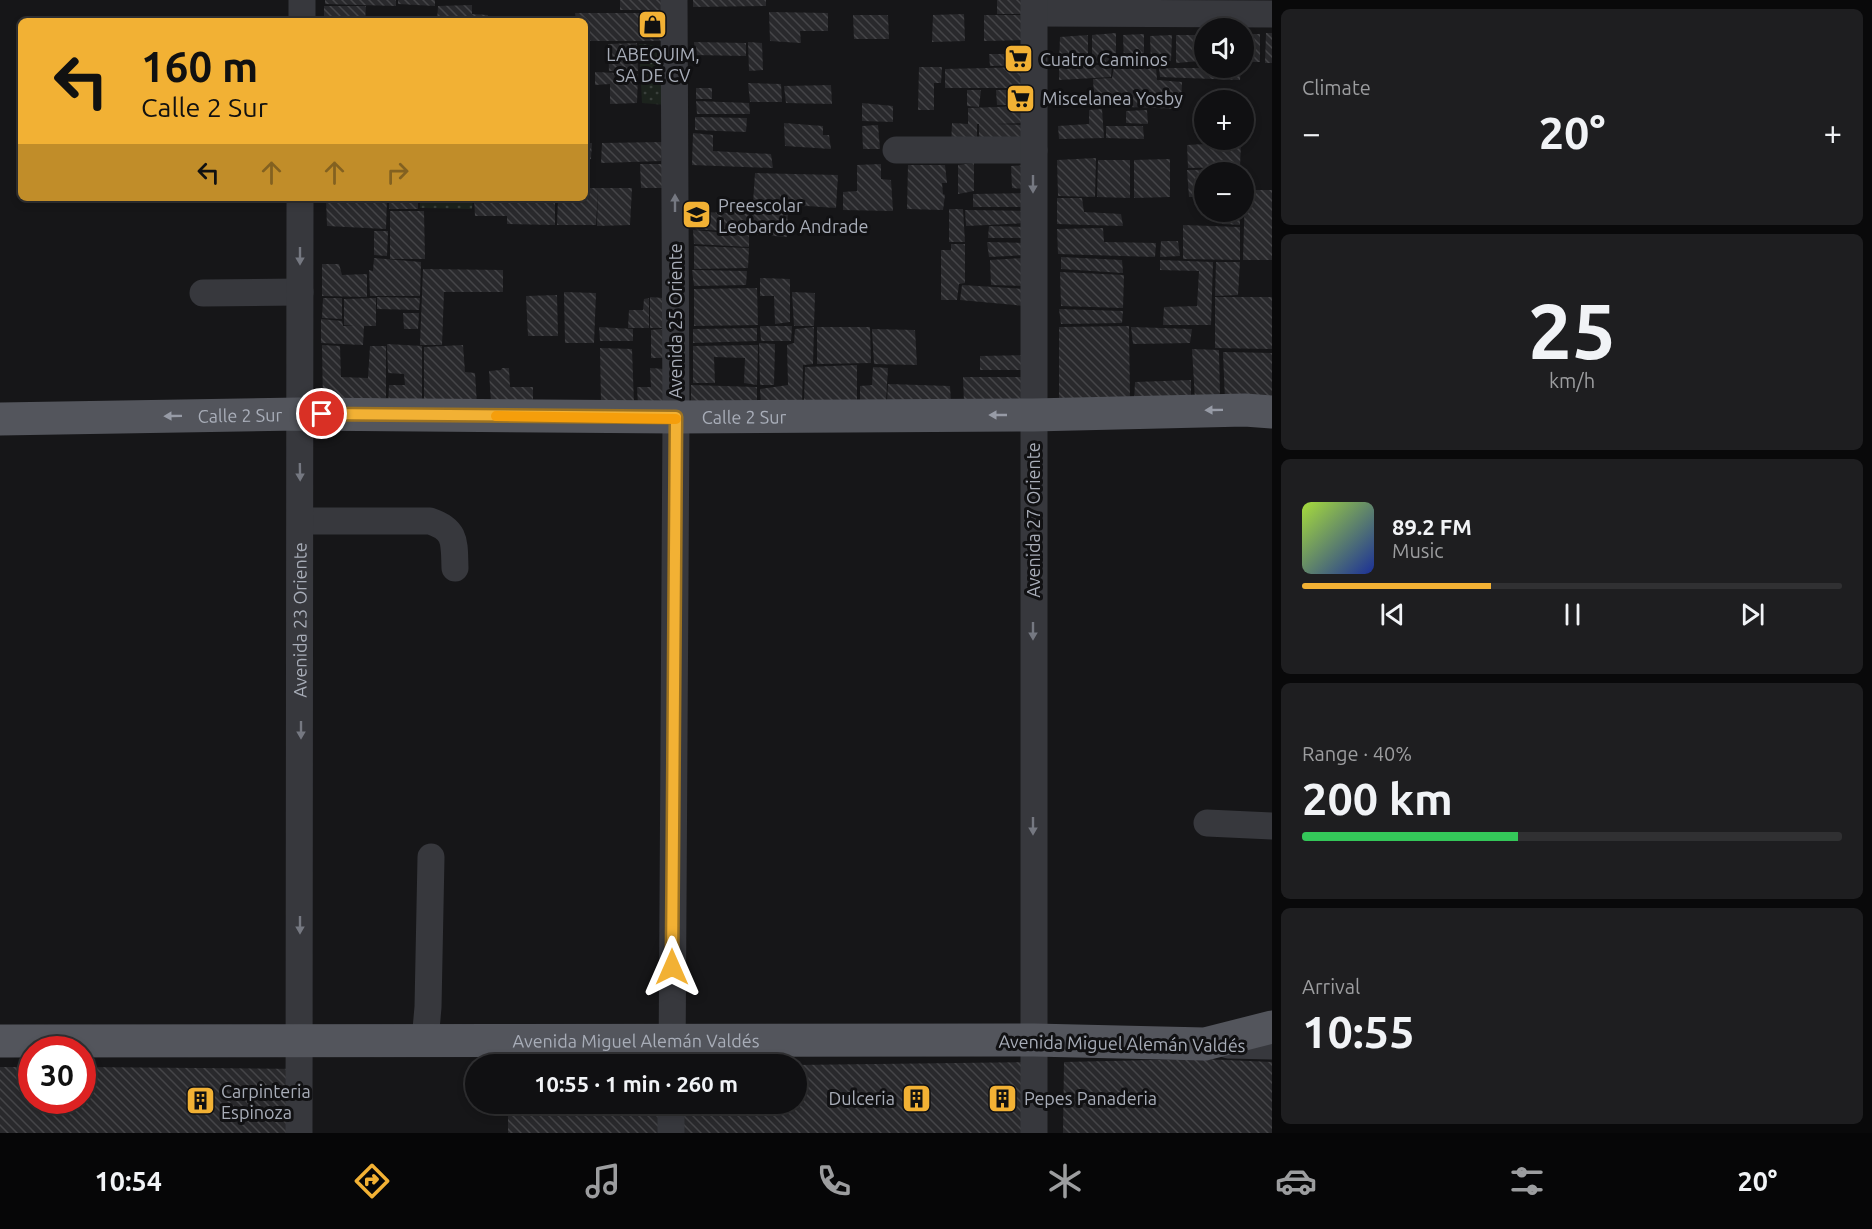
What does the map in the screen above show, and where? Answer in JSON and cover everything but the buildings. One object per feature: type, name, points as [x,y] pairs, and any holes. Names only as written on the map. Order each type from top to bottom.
[{"type":"main road","name":"Calle 2 Sur","points":[[0,419],[299,414],[676,417],[1033,415],[1245,410],[1272,412]]},
{"type":"main road","points":[[1205,1044],[1272,1027]]},
{"type":"main road","name":"Avenida Miguel Alemán Valdés","points":[[0,1041],[425,1041],[672,1052],[1034,1040],[1205,1044]]},
{"type":"street","points":[[302,0],[302,18]]},
{"type":"street","name":"Avenida 25 Oriente","points":[[672,1052],[676,417],[674,0]]},
{"type":"street","points":[[1034,7],[1272,14]]},
{"type":"street","name":"Avenida 27 Oriente","points":[[1034,7],[1034,1133]]},
{"type":"street","points":[[896,150],[1034,150]]},
{"type":"street","name":"Avenida 23 Oriente","points":[[299,1133],[300,201]]},
{"type":"street","points":[[203,293],[300,292]]},
{"type":"street","points":[[301,521],[430,521],[444,526],[453,540],[455,568]]},
{"type":"street","points":[[1207,823],[1272,826]]},
{"type":"street","points":[[425,1041],[428,1007],[431,857]]},
{"type":"street","name":"Avenida Miguel Alemán Valdés","points":[[1205,1044],[1272,1046]]},
{"type":"street","points":[[671,1133],[672,1114]]},
{"type":"shaded area","points":[[639,44],[666,46],[667,105],[642,103]]},
{"type":"shaded area","points":[[420,201],[473,201],[472,209],[420,208]]},
{"type":"slow traffic","points":[[496,416],[676,417],[676,419]]},
{"type":"place","name":"LABEQUIM, SA DE CV","points":[[653,25]]},
{"type":"place","name":"Cuatro Caminos","points":[[1019,59]]},
{"type":"place","name":"Miscelanea Yosby","points":[[1021,98]]},
{"type":"place","name":"Preescolar Leobardo Andrade","points":[[697,215]]},
{"type":"place","name":"Dulceria","points":[[916,1098]]},
{"type":"place","name":"Pepes Panaderia","points":[[1003,1098]]},
{"type":"place","name":"Carpinteria Espinoza","points":[[200,1101]]},
{"type":"route","points":[[322,414],[676,417],[672,967]]}]
